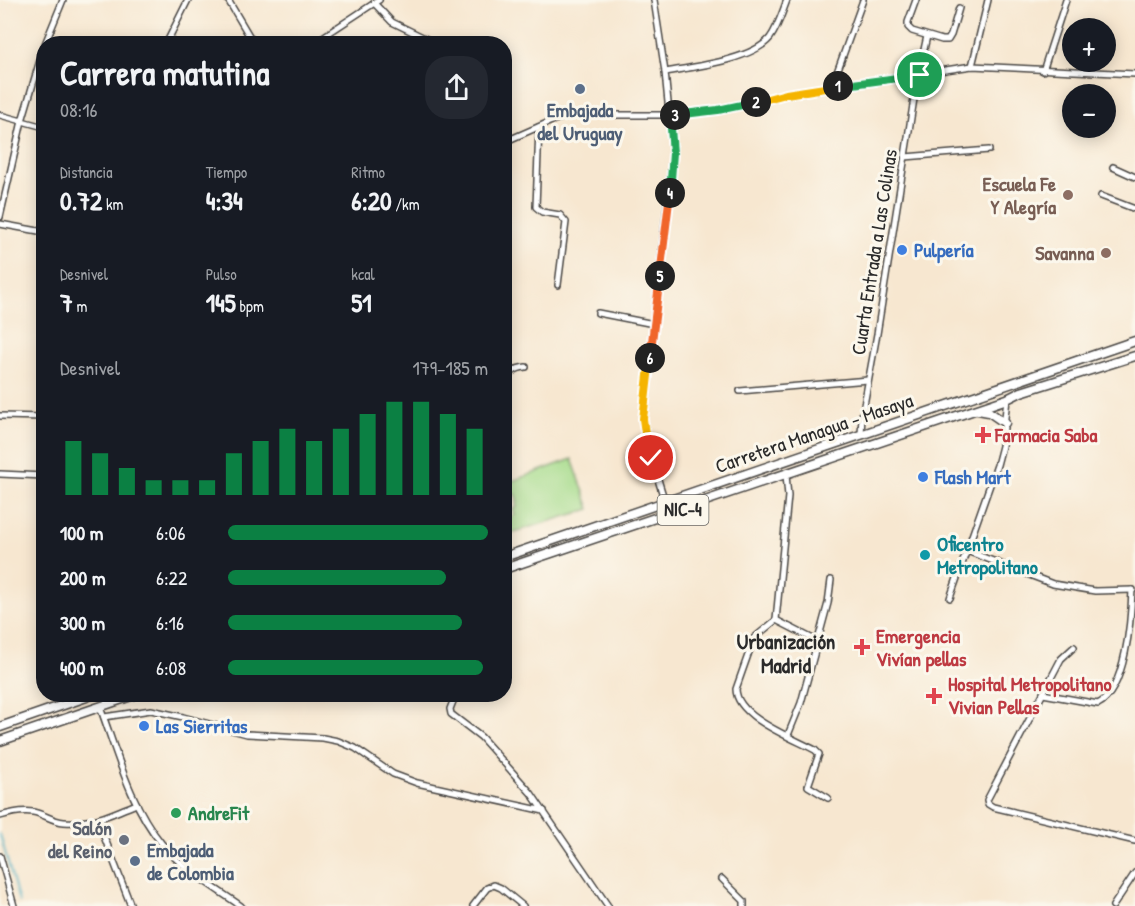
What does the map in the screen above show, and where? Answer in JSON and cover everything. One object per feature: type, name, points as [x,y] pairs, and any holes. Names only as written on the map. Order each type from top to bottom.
[{"type":"highway","name":"Carretera Managua - Masaya","points":[[512,553],[1135,341]]},
{"type":"highway","points":[[1135,341],[1132,347],[1135,351]]},
{"type":"highway","points":[[1116,347],[1126,352],[1120,362]]},
{"type":"highway","name":"Carretera Managua - Masaya","points":[[512,566],[786,475],[1007,399],[1021,392],[1135,356]]},
{"type":"highway","points":[[958,402],[998,395],[1007,399],[1011,391],[1020,383],[1037,377],[1041,373]]},
{"type":"highway","points":[[971,411],[989,412],[1005,423]]},
{"type":"highway","points":[[0,727],[72,702]]},
{"type":"highway","points":[[0,741],[114,702]]},
{"type":"highway","points":[[0,735],[16,722]]},
{"type":"street","points":[[48,36],[63,0]]},
{"type":"street","points":[[228,0],[249,36]]},
{"type":"street","points":[[654,0],[665,72],[673,153],[643,419],[647,444],[665,502]]},
{"type":"street","points":[[665,72],[746,54],[758,48],[776,28],[787,0]]},
{"type":"street","points":[[832,86],[863,0]]},
{"type":"street","points":[[916,0],[908,27],[912,32],[942,40],[948,40],[951,35],[959,8]]},
{"type":"street","points":[[972,66],[988,0]]},
{"type":"street","points":[[1043,71],[1066,0]]},
{"type":"street","points":[[170,36],[186,1]]},
{"type":"street","points":[[324,36],[377,2],[392,22],[421,36]]},
{"type":"street","name":"Cuarta Entrada a Las Colinas","points":[[861,435],[862,416],[916,86],[927,36]]},
{"type":"street","points":[[512,139],[554,120],[573,115],[670,116],[744,105],[786,94],[832,86],[972,66],[1135,74]]},
{"type":"street","points":[[0,217],[22,121],[36,73]]},
{"type":"street","points":[[0,115],[36,125]]},
{"type":"street","points":[[539,127],[536,207],[542,212],[560,215],[566,222],[558,285]]},
{"type":"street","points":[[905,157],[989,150]]},
{"type":"street","points":[[1113,167],[1135,177]]},
{"type":"street","points":[[1101,196],[1135,209]]},
{"type":"street","points":[[0,224],[36,231]]},
{"type":"street","points":[[598,312],[654,324]]},
{"type":"street","points":[[512,371],[526,367]]},
{"type":"street","points":[[740,391],[868,380]]},
{"type":"street","points":[[950,598],[997,465],[1007,399]]},
{"type":"street","points":[[0,416],[36,417]]},
{"type":"street","points":[[0,474],[36,476]]},
{"type":"street","points":[[786,475],[788,496],[776,620],[760,632],[750,645],[736,689],[736,697],[752,715],[819,754],[808,786],[828,798]]},
{"type":"street","points":[[967,551],[1053,584],[1095,591],[1133,590],[1125,657],[1112,691],[1105,700],[1098,704],[1043,694]]},
{"type":"street","points":[[788,735],[801,703],[828,603],[831,580]]},
{"type":"street","points":[[776,620],[817,641]]},
{"type":"street","points":[[1074,647],[1061,658],[988,795],[988,804],[1135,841]]},
{"type":"street","points":[[453,702],[451,714],[481,737],[531,793],[608,906]]},
{"type":"street","points":[[100,707],[137,804],[148,825],[178,860],[241,906]]},
{"type":"street","points":[[104,717],[151,710],[247,734],[323,738],[338,741],[355,748],[393,774],[417,783],[544,811]]},
{"type":"street","points":[[0,816],[34,812],[51,820],[65,822],[98,821],[137,804]]},
{"type":"street","points":[[98,821],[131,906]]},
{"type":"street","points":[[0,856],[14,906]]},
{"type":"street","points":[[1113,906],[1135,873]]},
{"type":"street","points":[[722,879],[744,901],[744,906]]},
{"type":"street","points":[[473,906],[487,888],[494,885],[523,906]]},
{"type":"green space","points":[[572,459],[590,509],[512,533],[512,516],[515,515],[513,509],[517,507],[518,502],[512,492],[512,481]]},
{"type":"waterway","points":[[0,834],[19,902]]},
{"type":"place","name":"Embajada del Uruguay","points":[[580,89]]},
{"type":"place","name":"Escuela Fe Y Alegría","points":[[1068,195]]},
{"type":"place","name":"Pulpería","points":[[902,250]]},
{"type":"place","name":"Savanna","points":[[1106,253]]},
{"type":"place","name":"Farmacia Saba","points":[[983,435]]},
{"type":"place","name":"Flash Mart","points":[[923,477]]},
{"type":"place","name":"Oficentro Metropolitano","points":[[925,555]]},
{"type":"place","name":"Emergencia Vivían pellas","points":[[862,647]]},
{"type":"place","name":"Hospital Metropolitano Vivian Pellas","points":[[934,696]]},
{"type":"place","name":"Las Sierritas","points":[[144,726]]},
{"type":"place","name":"AndreFit","points":[[176,813]]},
{"type":"place","name":"Salón del Reino","points":[[124,840]]},
{"type":"place","name":"Embajada de Colombia","points":[[135,861]]},
{"type":"district","name":"Urbanización Madrid","points":[[786,654]]},
{"type":"route","points":[[651,458],[643,419],[669,198],[673,153],[670,116],[718,110],[832,86],[920,75]]}]
